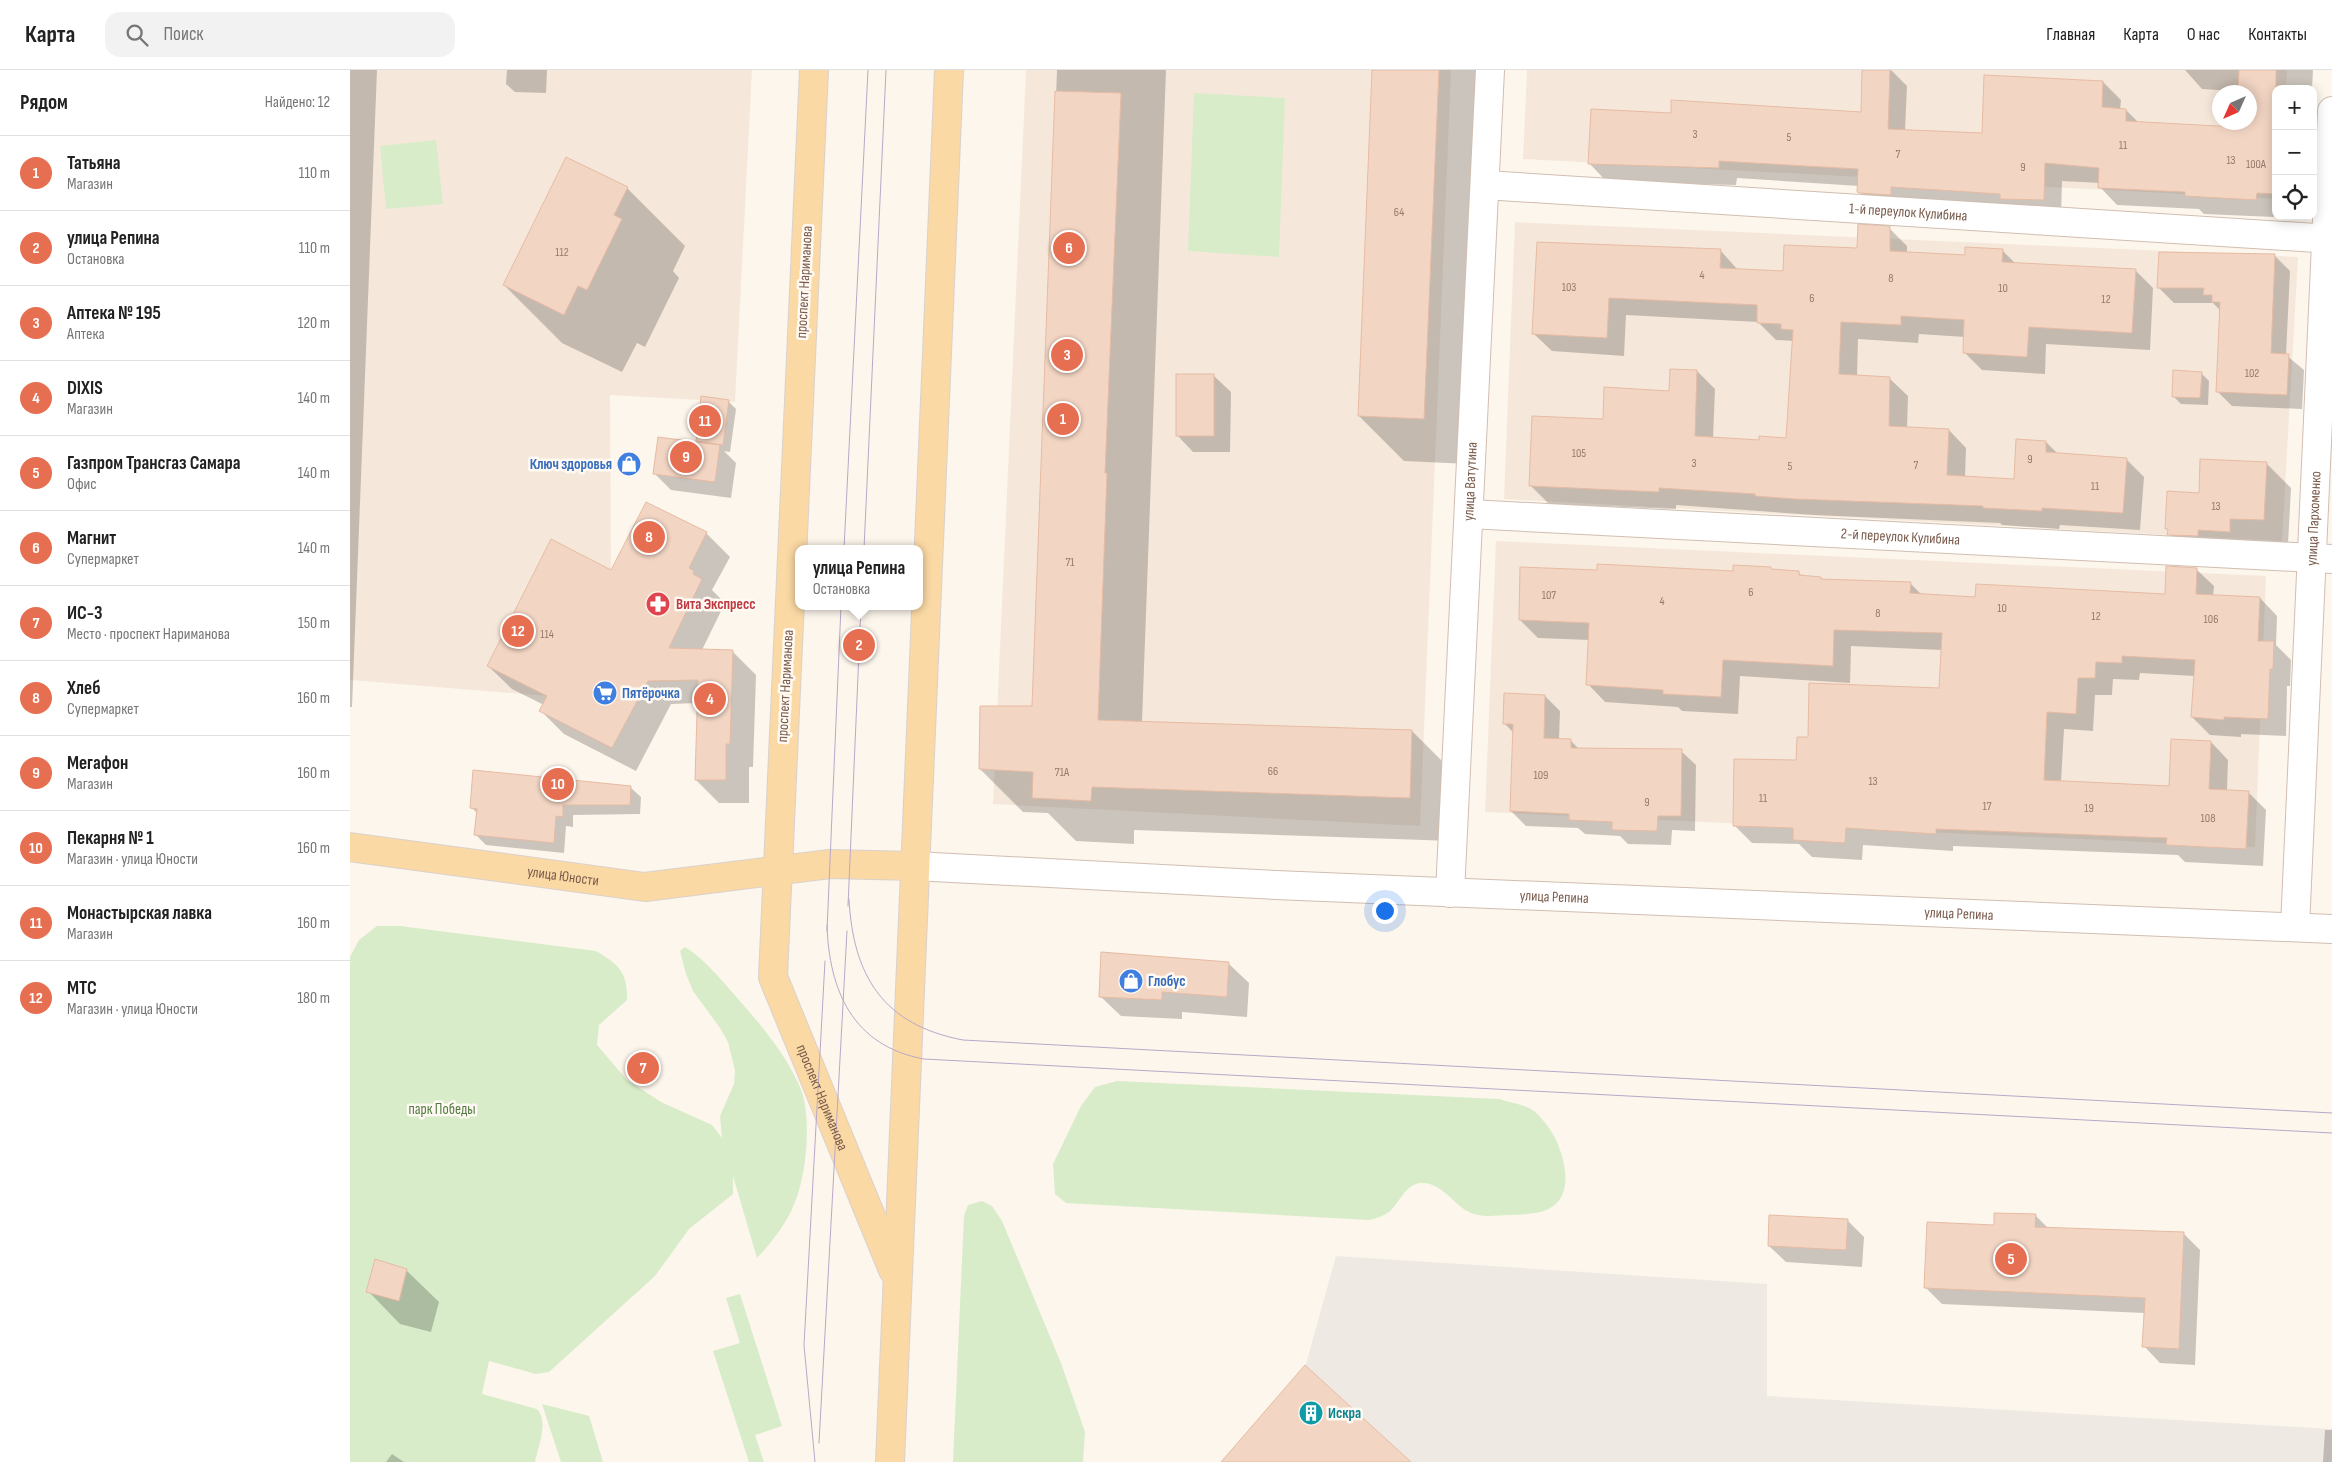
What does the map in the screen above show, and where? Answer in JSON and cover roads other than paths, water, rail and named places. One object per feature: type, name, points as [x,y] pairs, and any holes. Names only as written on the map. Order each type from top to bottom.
[{"type":"main road","name":"проспект Нариманова","points":[[814,70],[776,870],[773,977],[897,1279]]},
{"type":"main road","name":"проспект Нариманова","points":[[890,1462],[949,70]]},
{"type":"main road","name":"улица Юности","points":[[350,847],[644,887],[776,870]]},
{"type":"main road","name":"улица Репина","points":[[776,870],[850,863],[914,866]]},
{"type":"street","name":"улица Ватутина","points":[[1450,893],[1490,70]]},
{"type":"street","name":"улица Пархоменко","points":[[2295,927],[2322,558],[2332,111]]},
{"type":"street","name":"1-й переулок Кулибина","points":[[1485,185],[2329,239]]},
{"type":"street","name":"2-й переулок Кулибина","points":[[1469,514],[2322,558]]},
{"type":"street","name":"улица Репина","points":[[914,866],[1450,893],[2332,929]]},
{"type":"tram line","points":[[844,545],[868,70]]},
{"type":"tram line","points":[[864,545],[886,70]]},
{"type":"tram line","points":[[827,931],[841,610]]},
{"type":"tram line","points":[[848,906],[861,610]]},
{"type":"tram line","points":[[849,899],[857,952],[866,974],[878,993],[893,1009],[912,1023],[936,1033],[963,1040],[2332,1113]]},
{"type":"tram line","points":[[827,925],[833,972],[840,993],[850,1012],[863,1028],[879,1042],[900,1052],[924,1059],[2332,1133]]},
{"type":"tram line","points":[[819,1443],[847,931]]},
{"type":"tram line","points":[[815,1462],[804,1345],[825,961]]},
{"type":"place","name":"Магнит","points":[[1069,248]]},
{"type":"place","name":"Аптека № 195","points":[[1067,355]]},
{"type":"place","name":"Татьяна","points":[[1063,419]]},
{"type":"place","name":"Монастырская лавка","points":[[705,421]]},
{"type":"place","name":"Мегафон","points":[[686,457]]},
{"type":"place","name":"Ключ здоровья","points":[[629,464]]},
{"type":"place","name":"Хлеб","points":[[649,537]]},
{"type":"place","name":"Вита Экспресс","points":[[658,604]]},
{"type":"place","name":"МТС","points":[[518,631]]},
{"type":"place","name":"улица Репина","points":[[859,645]]},
{"type":"place","name":"Пятёрочка","points":[[605,693]]},
{"type":"place","name":"DIXIS","points":[[710,699]]},
{"type":"place","name":"Пекарня № 1","points":[[558,784]]},
{"type":"place","name":"Глобус","points":[[1131,981]]},
{"type":"place","name":"ИС-3","points":[[643,1068]]},
{"type":"place","name":"Газпром Трансгаз Самара","points":[[2011,1259]]},
{"type":"place","name":"Искра","points":[[1311,1413]]},
{"type":"park label","name":"парк Победы","points":[[442,1109]]}]
